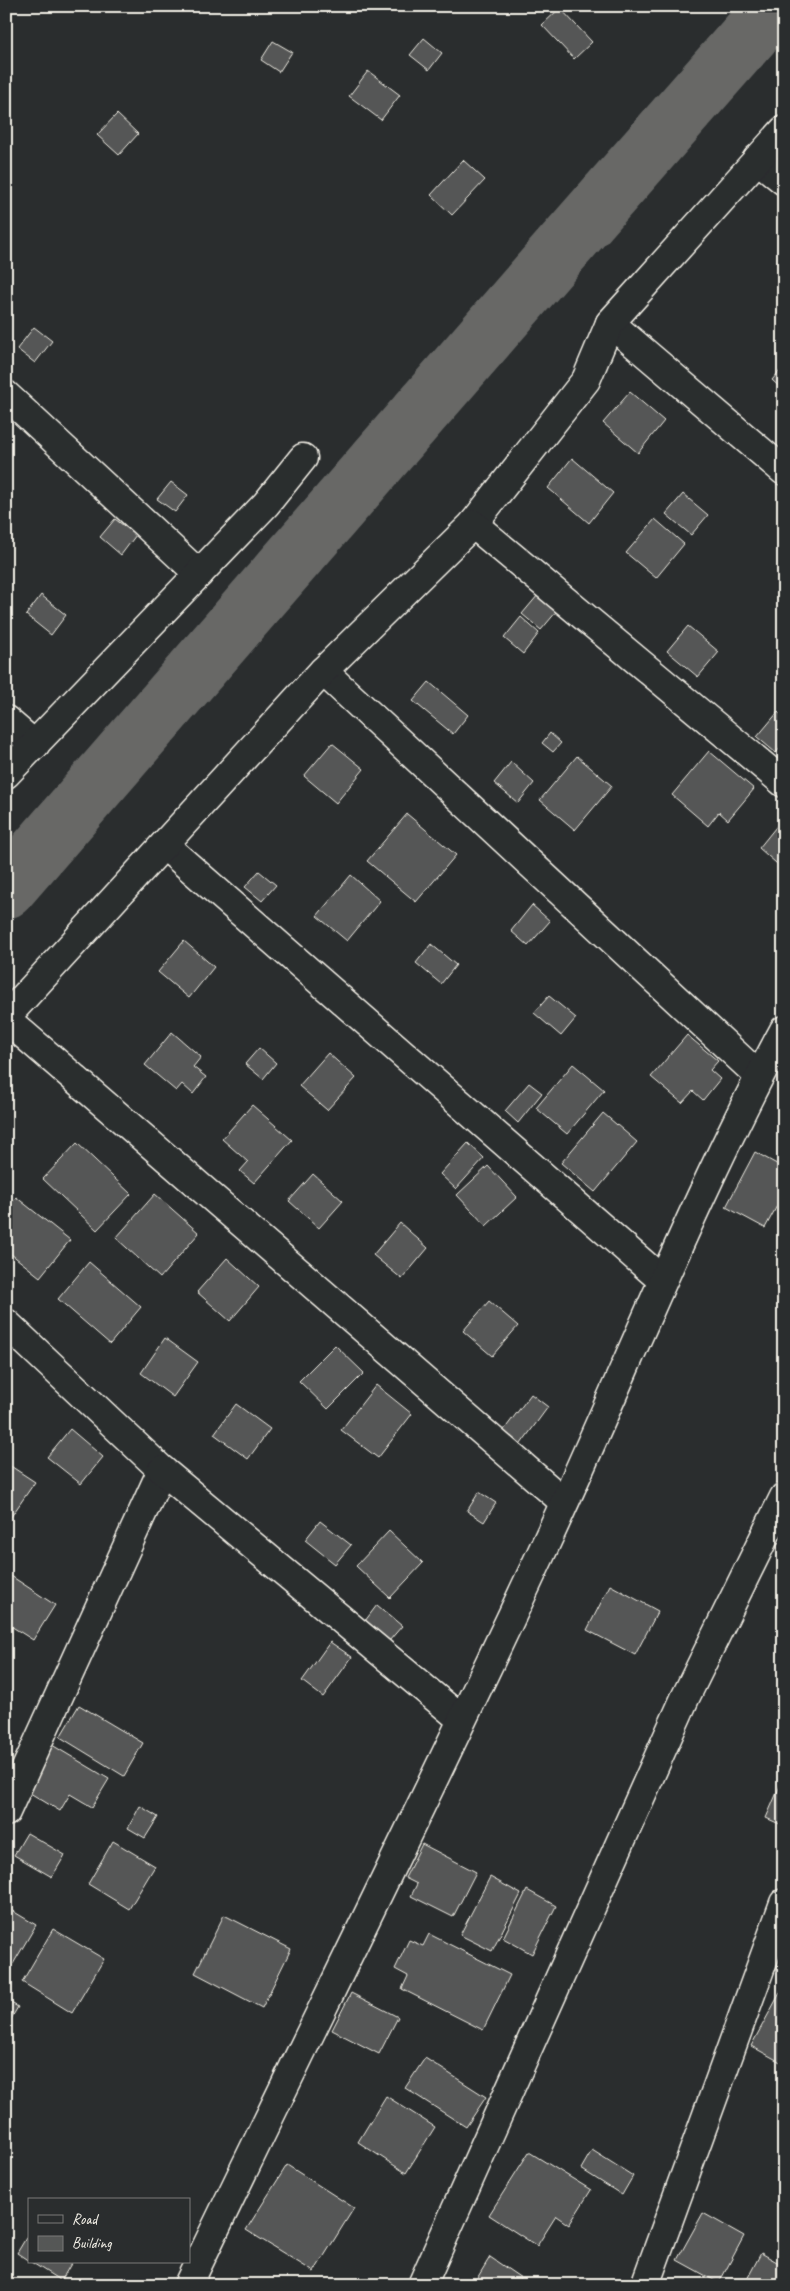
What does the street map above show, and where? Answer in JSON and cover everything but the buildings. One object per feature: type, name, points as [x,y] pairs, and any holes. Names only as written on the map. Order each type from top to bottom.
[{"type":"street","points":[[564,1502],[6,1018],[322,671],[473,524],[586,380],[610,324],[784,130]]},
{"type":"street","points":[[757,159],[784,181]]},
{"type":"street","points":[[610,324],[784,471]]},
{"type":"street","points":[[6,395],[199,574]]},
{"type":"street","points":[[6,774],[266,504],[303,458]]},
{"type":"street","points":[[473,524],[784,783]]},
{"type":"street","points":[[322,671],[759,1076]]},
{"type":"street","points":[[6,720],[34,745]]},
{"type":"street","points":[[164,845],[662,1280]]},
{"type":"street","points":[[188,2285],[461,1719],[564,1502],[662,1280],[759,1076],[784,1030]]},
{"type":"street","points":[[9,1335],[162,1470],[461,1719]]},
{"type":"street","points":[[9,1796],[162,1470]]},
{"type":"street","points":[[422,2285],[685,1698],[784,1497]]},
{"type":"street","points":[[645,2285],[784,1903]]},
{"type":"waterway","points":[[6,889],[775,6]]}]
